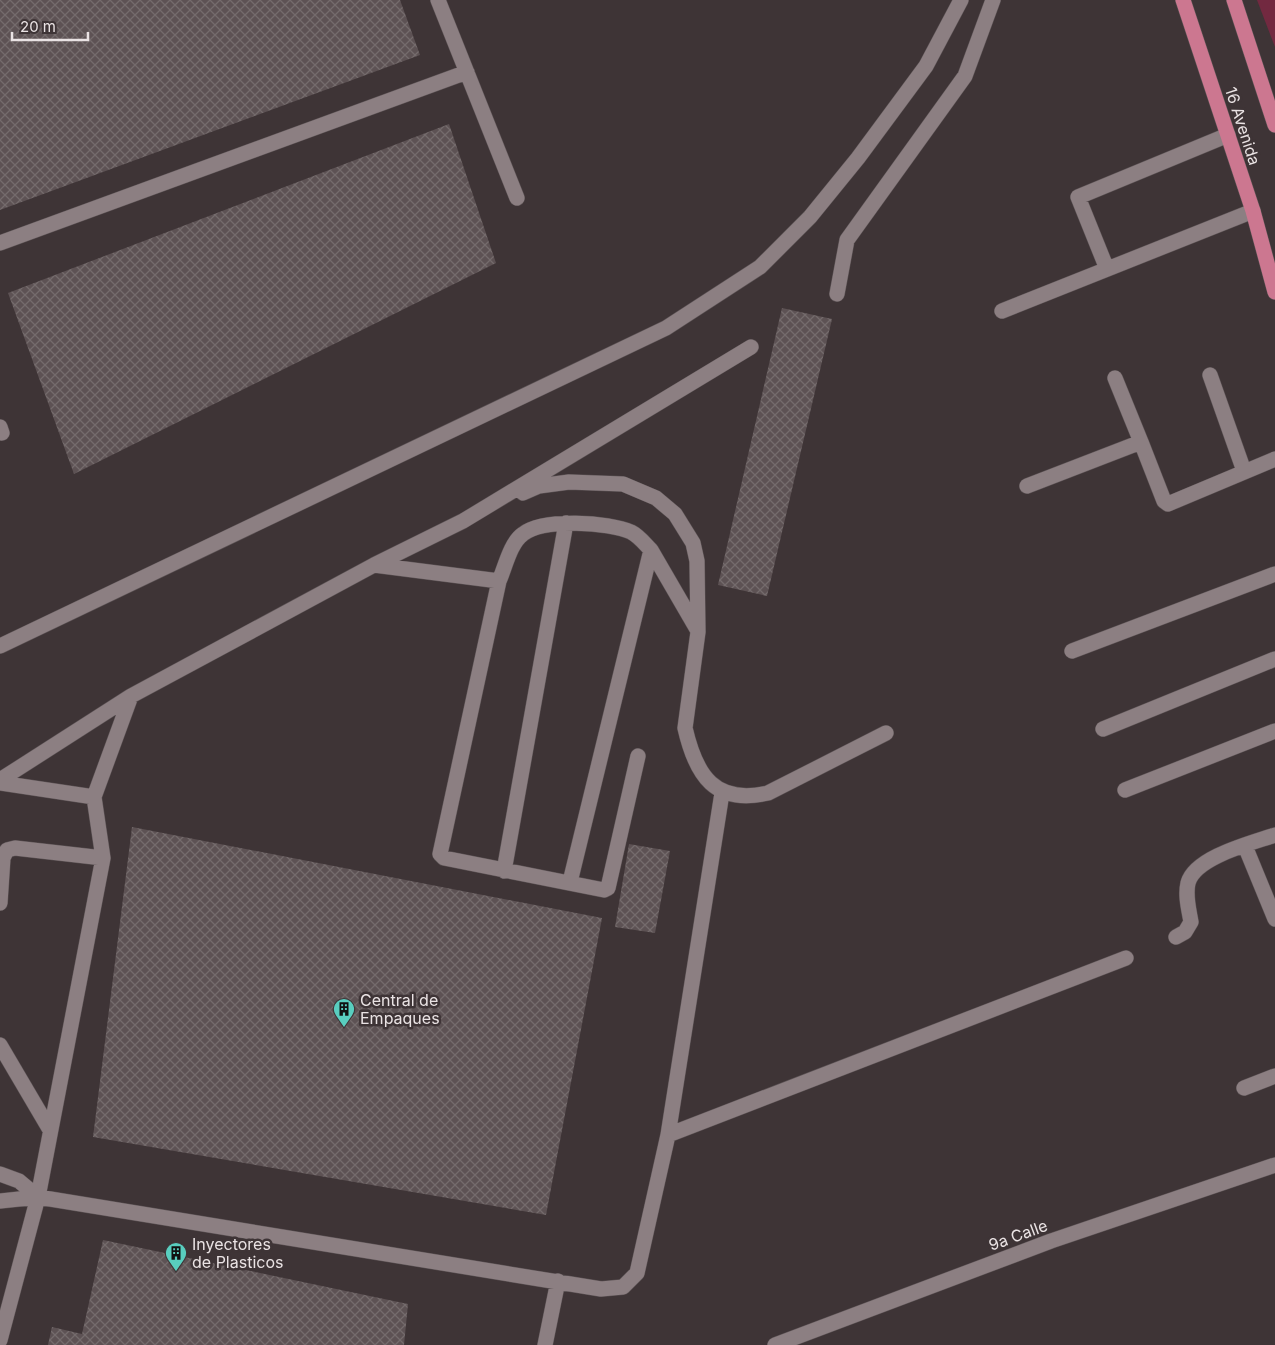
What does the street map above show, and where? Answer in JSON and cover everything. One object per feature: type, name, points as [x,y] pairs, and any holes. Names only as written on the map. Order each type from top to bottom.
[{"type":"main road","name":"16 Avenida","points":[[1183,0],[1253,211],[1275,292]]},
{"type":"main road","name":"16 Avenida","points":[[1234,0],[1275,125]]},
{"type":"street","points":[[438,0],[517,198]]},
{"type":"street","points":[[0,646],[666,328],[760,268],[810,217],[858,158],[926,66],[961,0]]},
{"type":"street","points":[[837,294],[846,240],[965,76],[994,0]]},
{"type":"street","points":[[0,243],[467,72]]},
{"type":"street","points":[[1108,269],[1078,197],[1228,135]]},
{"type":"street","points":[[1002,311],[1253,211]]},
{"type":"street","points":[[463,521],[751,347]]},
{"type":"street","points":[[1210,375],[1244,471]]},
{"type":"street","points":[[1116,378],[1164,501],[1168,504],[1275,459]]},
{"type":"street","points":[[1027,486],[1141,442]]},
{"type":"street","points":[[0,782],[131,696],[374,565],[539,486],[569,482],[623,484],[652,496],[675,514],[694,543],[697,561],[698,632],[685,728],[688,743],[709,783],[722,793],[752,797],[768,793],[886,733]]},
{"type":"street","points":[[638,756],[608,888],[604,890],[444,858],[440,854],[498,581],[517,539],[522,534],[529,530],[566,523],[605,526],[629,531],[651,550],[698,632]]},
{"type":"street","points":[[504,871],[566,523]]},
{"type":"street","points":[[570,882],[651,550]]},
{"type":"street","points":[[374,565],[498,581]]},
{"type":"street","points":[[1072,650],[1275,574]]},
{"type":"street","points":[[1103,729],[1275,659]]},
{"type":"street","points":[[0,1340],[38,1197],[103,858],[94,797],[131,696]]},
{"type":"street","points":[[1125,790],[1275,731]]},
{"type":"street","points":[[0,782],[94,797]]},
{"type":"street","points":[[0,1202],[38,1197],[558,1281],[601,1290],[623,1287],[637,1273],[668,1135],[722,793]]},
{"type":"street","points":[[1176,937],[1185,932],[1191,922],[1187,896],[1189,882],[1196,870],[1221,855],[1275,835]]},
{"type":"street","points":[[1245,846],[1275,919]]},
{"type":"street","points":[[0,903],[3,858],[7,850],[15,848],[103,858]]},
{"type":"street","points":[[668,1135],[1126,958]]},
{"type":"street","points":[[0,1046],[50,1130]]},
{"type":"street","points":[[1244,1088],[1275,1076]]},
{"type":"street","name":"9a Calle","points":[[775,1345],[1051,1241],[1275,1165]]},
{"type":"street","points":[[0,1174],[19,1181],[38,1197]]},
{"type":"street","points":[[545,1345],[558,1281]]},
{"type":"shaded area","points":[[1257,0],[1275,0],[1275,47]]},
{"type":"building","points":[[0,0],[400,0],[420,55],[0,210]]},
{"type":"building","points":[[449,124],[496,263],[74,474],[8,293]]},
{"type":"building","points":[[782,308],[832,319],[767,596],[718,585]]},
{"type":"building","name":"Central de Empaques","points":[[132,827],[602,918],[546,1215],[93,1137]]},
{"type":"building","points":[[629,844],[670,851],[655,933],[615,927]]},
{"type":"building","name":"Inyectores de Plasticos","points":[[103,1240],[408,1304],[404,1345],[48,1345],[52,1327],[82,1334]]},
{"type":"place","name":"Central de Empaques","points":[[344,1028]]},
{"type":"place","name":"Inyectores de Plasticos","points":[[176,1272]]}]
